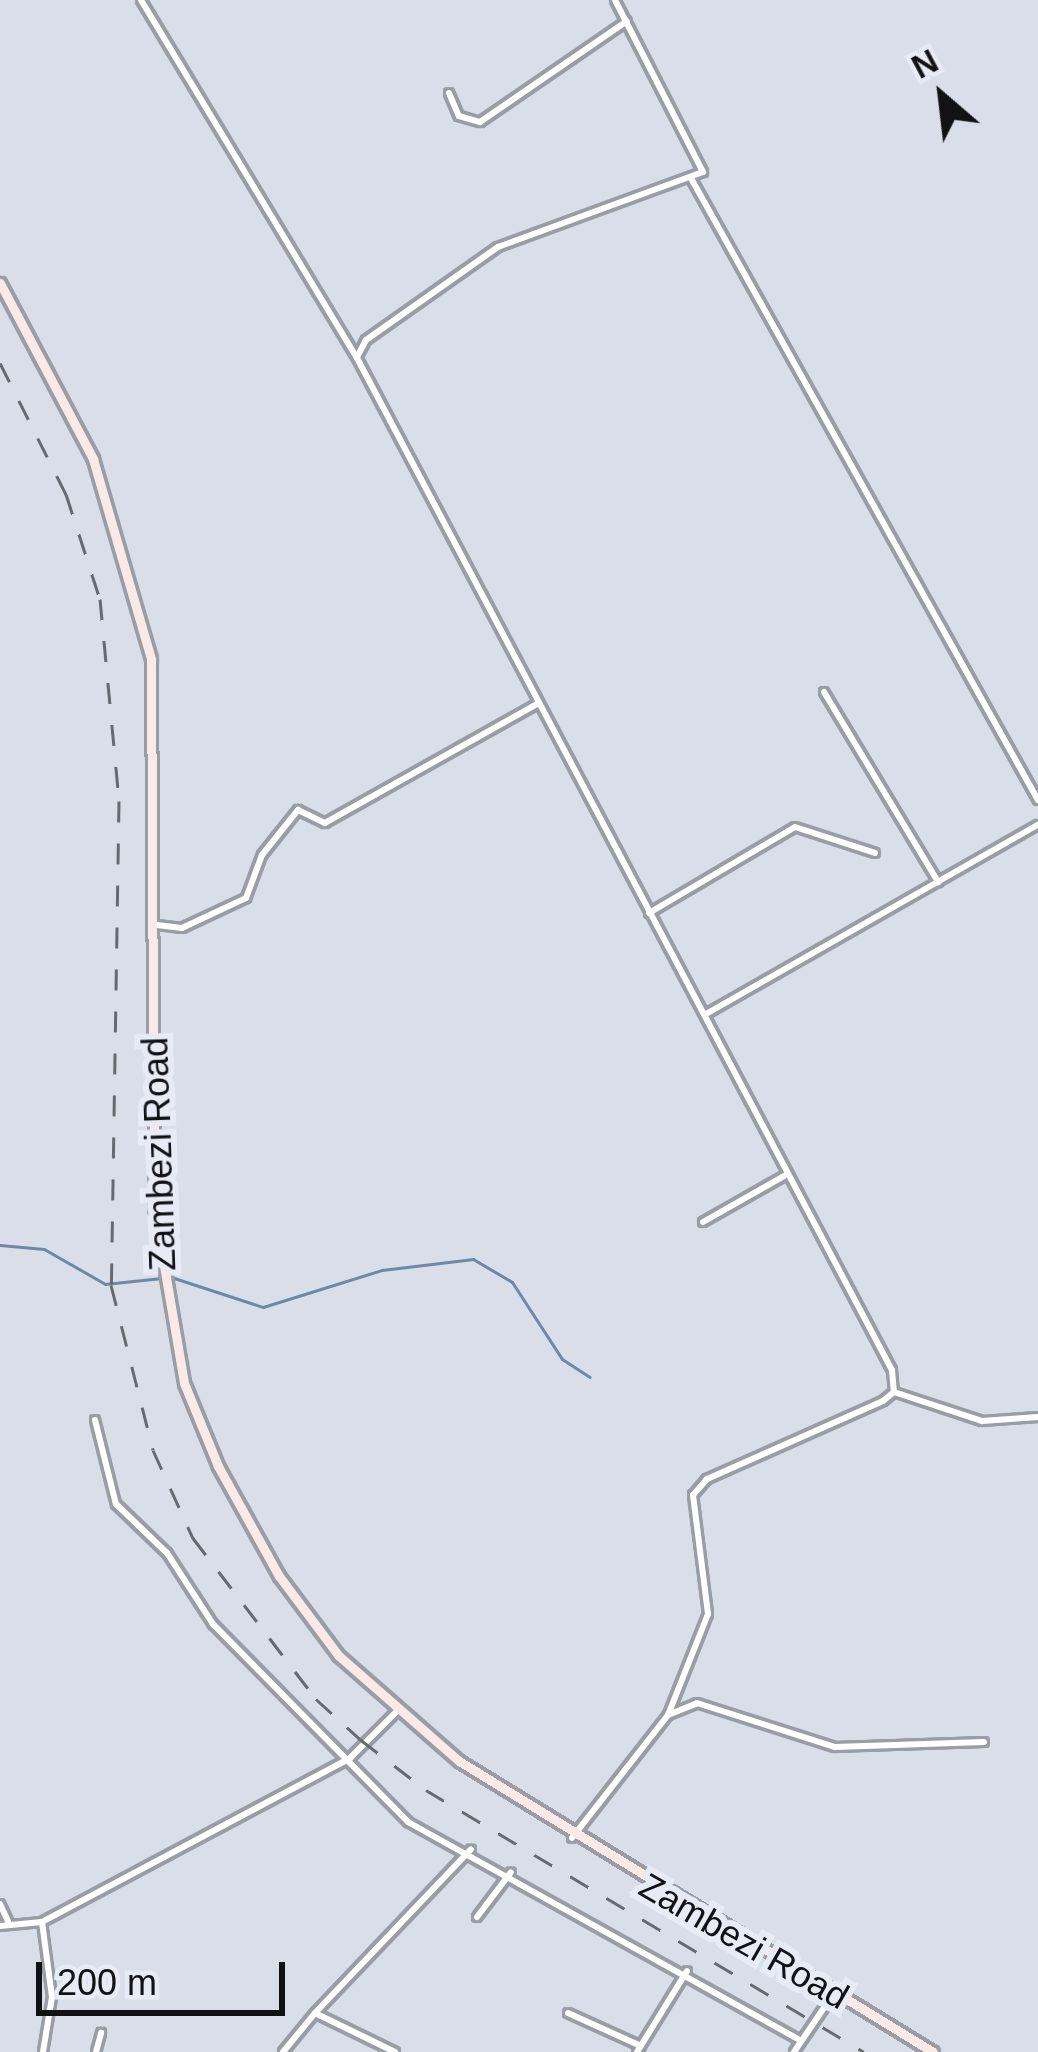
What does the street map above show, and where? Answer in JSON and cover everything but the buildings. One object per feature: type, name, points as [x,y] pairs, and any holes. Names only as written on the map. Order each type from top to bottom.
[{"type":"main road","name":"Zambezi Road","points":[[0,284],[73,413],[134,575],[158,745],[162,1281],[184,1382],[278,1576],[338,1655],[398,1711],[572,1838],[933,2052]]},
{"type":"street","points":[[141,0],[357,358],[706,1014],[785,1175],[882,1350],[894,1392]]},
{"type":"street","points":[[357,358],[366,340],[497,247],[692,181],[705,162],[615,0]]},
{"type":"street","points":[[449,93],[458,116],[481,122],[627,21]]},
{"type":"street","points":[[692,181],[1038,800]]},
{"type":"street","points":[[824,692],[938,882]]},
{"type":"street","points":[[157,925],[182,928],[246,898],[262,855],[298,810],[325,823],[539,703]]},
{"type":"street","points":[[706,1014],[1038,825]]},
{"type":"street","points":[[649,913],[795,827],[875,853]]},
{"type":"street","points":[[704,1222],[785,1175]]},
{"type":"street","points":[[572,1838],[668,1714],[708,1614],[693,1495],[707,1479],[894,1392],[982,1421],[1038,1417]]},
{"type":"street","points":[[95,1420],[116,1504],[167,1553],[213,1624],[408,1822],[471,1849],[798,2039]]},
{"type":"street","points":[[668,1714],[697,1703],[835,1747],[984,1742]]},
{"type":"street","points":[[0,1904],[4,1923],[42,1922],[350,1758],[398,1711]]},
{"type":"street","points":[[283,2052],[471,1849]]},
{"type":"street","points":[[477,1917],[511,1872]]},
{"type":"street","points":[[42,1922],[52,1997],[43,2052]]},
{"type":"street","points":[[568,2013],[639,2049],[687,1971]]},
{"type":"street","points":[[794,2052],[798,2039],[834,1994]]},
{"type":"street","points":[[315,2013],[395,2052]]},
{"type":"street","points":[[96,2052],[100,2033]]},
{"type":"waterway","points":[[0,1245],[44,1249],[105,1284],[162,1278]]},
{"type":"waterway","points":[[171,1277],[263,1307],[382,1270],[473,1259],[512,1282],[562,1359],[590,1377]]},
{"type":"railway","points":[[0,363],[66,494],[100,599],[119,801],[111,1285],[153,1450],[193,1538],[316,1699],[426,1790],[864,2052]]}]
